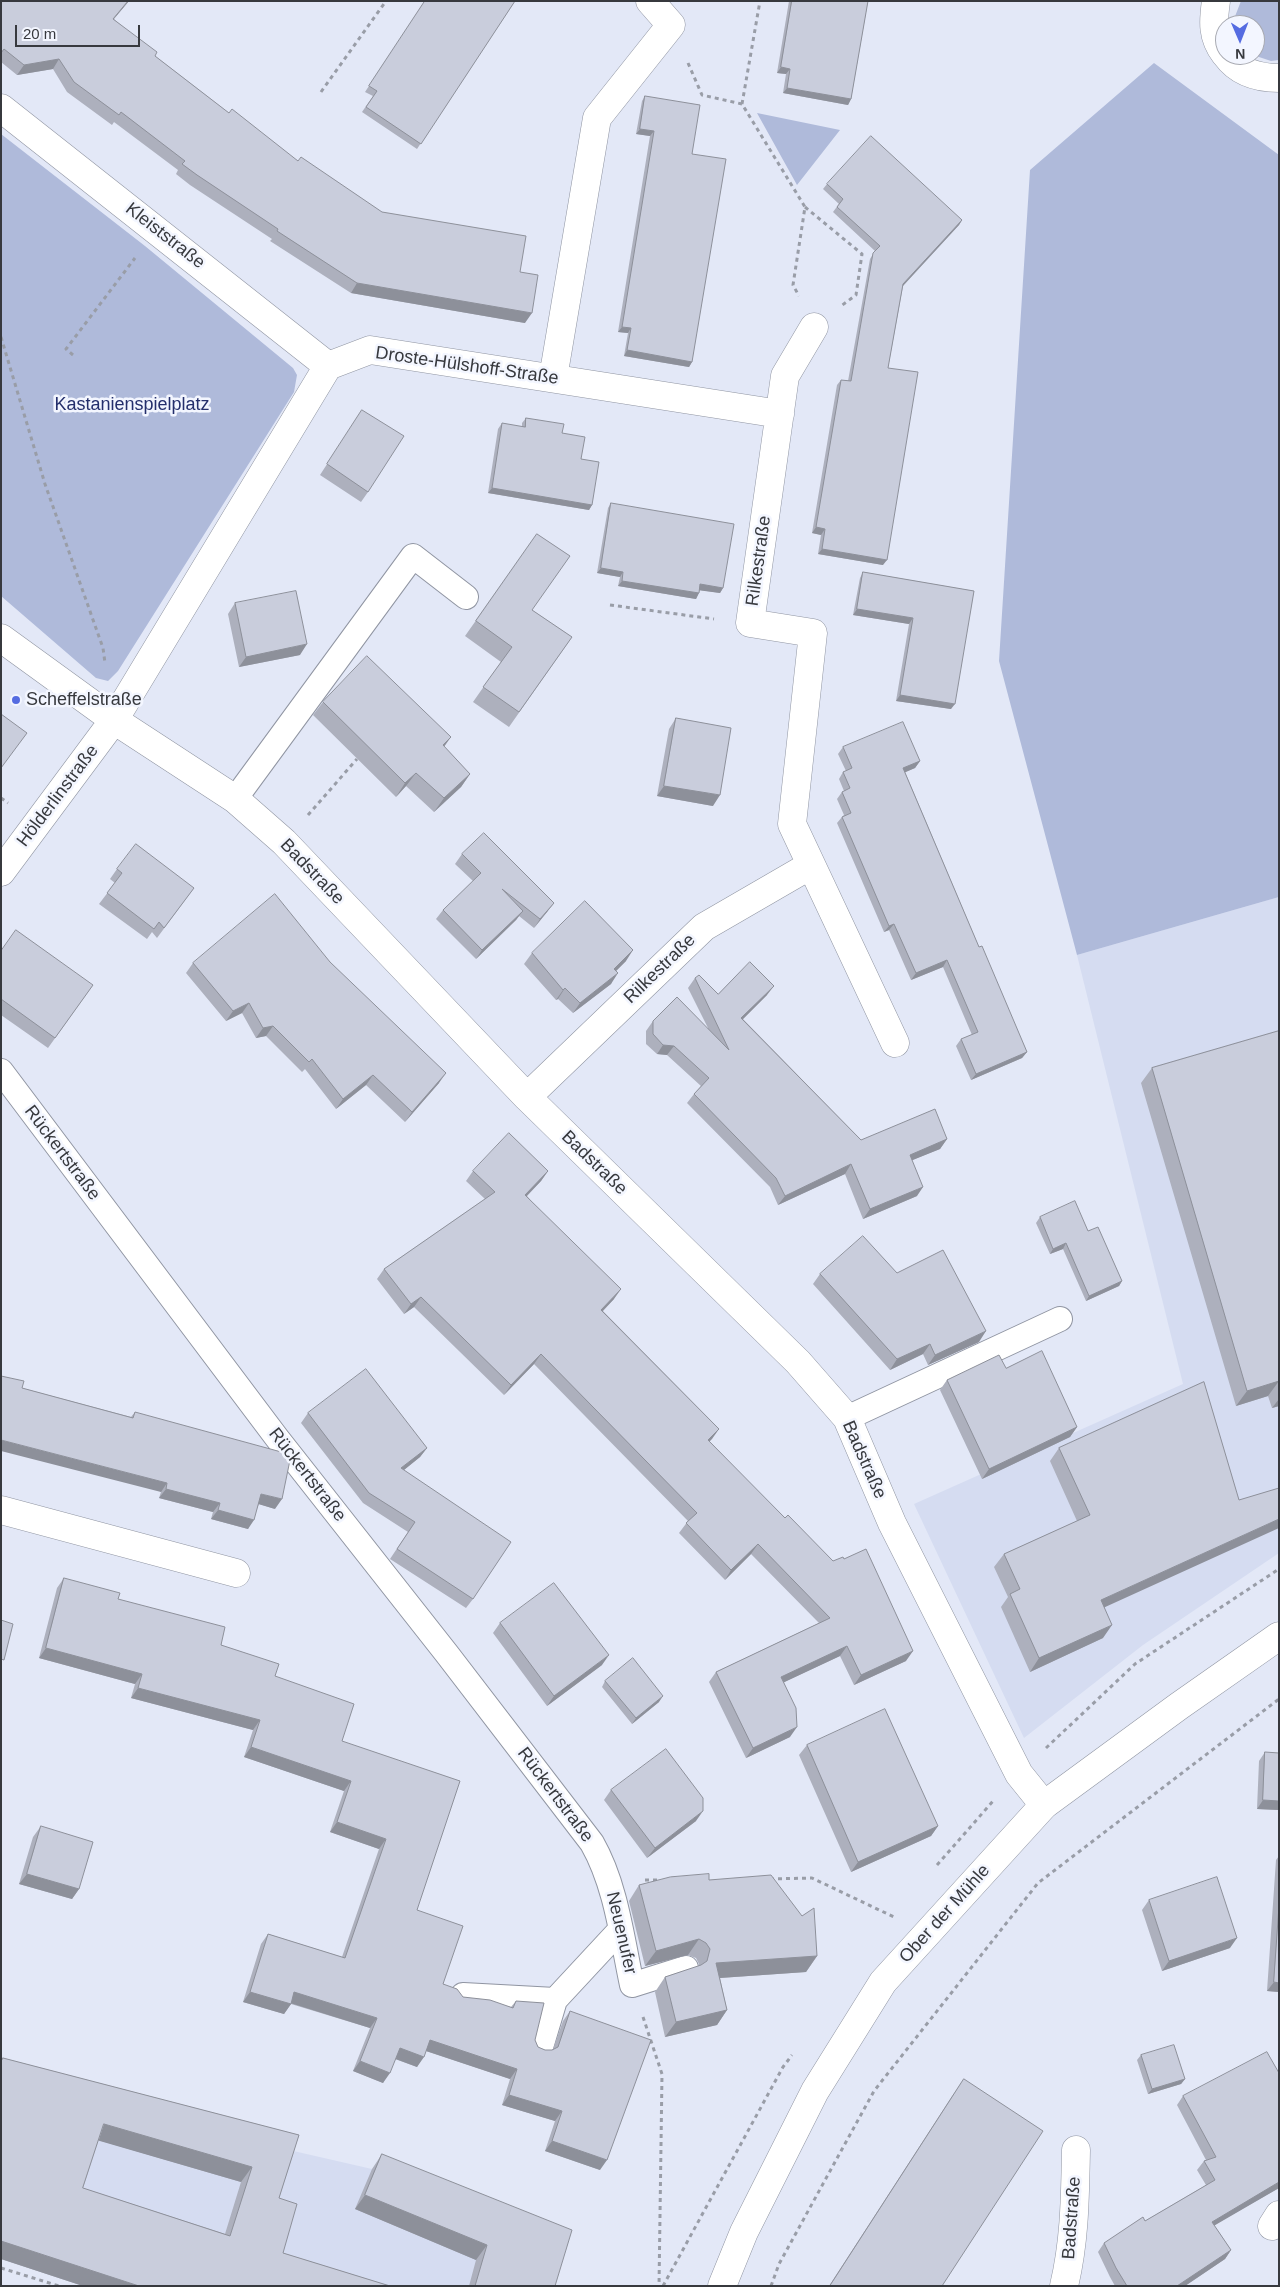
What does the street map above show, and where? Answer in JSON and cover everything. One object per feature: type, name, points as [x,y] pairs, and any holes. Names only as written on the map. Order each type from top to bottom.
[{"type":"street","points":[[554,378],[597,118],[671,25],[650,1]]},
{"type":"street","points":[[1215,33],[1213,25],[1216,1]]},
{"type":"street","points":[[1234,65],[1248,74],[1266,78],[1279,78]]},
{"type":"street","name":"Kleiststraße","points":[[1,108],[328,366]]},
{"type":"street","name":"Rilkestraße","points":[[814,327],[785,376],[750,623],[813,633],[792,824],[895,1043]]},
{"type":"street","name":"Droste-Hülshoff-Straße","points":[[328,366],[370,350],[780,414]]},
{"type":"street","points":[[114,720],[328,366]]},
{"type":"street","name":"Badstraße","points":[[1,638],[114,720],[235,799],[284,842],[527,1097],[798,1362],[847,1418],[892,1524],[1019,1774],[1044,1805]]},
{"type":"street","name":"Hölderlinstraße","points":[[1,872],[114,720]]},
{"type":"street","name":"Rilkestraße","points":[[527,1097],[704,927],[811,865]]},
{"type":"street","points":[[1,1510],[236,1573]]},
{"type":"street","name":"Ober der Mühle","points":[[722,2286],[744,2232],[815,2091],[882,1982],[1044,1805],[1179,1706],[1279,1636]]},
{"type":"street","name":"Badstraße","points":[[1064,2286],[1071,2257],[1074,2230],[1076,2150]]},
{"type":"lane","points":[[235,799],[413,556],[466,597]]},
{"type":"lane","name":"Rückertstraße","points":[[1,1071],[277,1438],[576,1821],[602,1861],[609,1881]]},
{"type":"lane","points":[[847,1418],[1060,1319]]},
{"type":"lane","name":"Neuenufer","points":[[609,1881],[632,1985]]},
{"type":"lane","points":[[541,2046],[555,2000],[620,1930]]},
{"type":"lane","points":[[632,1985],[686,1968]]},
{"type":"lane","points":[[463,1995],[555,2000]]},
{"type":"path","points":[[321,92],[386,1]]},
{"type":"path","points":[[760,1],[742,104],[805,207],[862,254],[856,295],[814,327],[793,285],[805,207]]},
{"type":"path","points":[[671,25],[702,96],[742,104]]},
{"type":"path","points":[[73,355],[66,349],[157,230]]},
{"type":"path","points":[[1,337],[45,484],[103,648],[105,665]]},
{"type":"path","points":[[610,605],[750,623]]},
{"type":"path","points":[[284,842],[357,758]]},
{"type":"path","points":[[771,2286],[779,2264],[874,2091],[1038,1883],[1279,1699]]},
{"type":"path","points":[[764,1879],[812,1878],[894,1917]]},
{"type":"path","points":[[609,1881],[667,1880]]},
{"type":"path","points":[[632,1985],[662,2074],[659,2286]]},
{"type":"path","points":[[1,2268],[59,2286]]},
{"type":"shaded area","points":[[1279,897],[1279,1553],[1143,1645],[1024,1738],[914,1504],[1183,1384],[1077,955]]},
{"type":"shaded area","points":[[1,2075],[289,2150],[372,2169],[550,2286],[84,2286]]},
{"type":"green space","points":[[1241,1],[1279,1],[1279,60],[1271,61],[1265,59],[1265,15],[1236,15]]},
{"type":"green space","points":[[1154,63],[1279,155],[1279,897],[1077,955],[999,661],[1030,170]]},
{"type":"green space","points":[[757,113],[840,130],[797,185]]},
{"type":"green space","name":"Kastanienspielplatz","points":[[1,134],[145,246],[293,368],[297,375],[294,392],[118,671],[108,681],[96,678],[1,596]]},
{"type":"building","points":[[1,1],[128,1],[113,19],[157,52],[155,56],[229,113],[232,109],[298,161],[301,157],[382,212],[526,236],[520,272],[538,275],[532,313],[357,283],[277,231],[278,229],[182,164],[185,161],[121,112],[119,115],[74,82],[59,59],[24,65],[4,49],[1,53]]},
{"type":"building","points":[[425,1],[515,1],[421,144],[366,107],[377,91],[369,86]]},
{"type":"building","points":[[792,1],[868,1],[851,99],[787,88],[790,69],[781,67]]},
{"type":"building","points":[[645,96],[700,105],[692,154],[726,159],[692,362],[627,350],[631,328],[622,327],[654,131],[640,129]]},
{"type":"building","points":[[871,136],[962,220],[903,284],[888,368],[918,372],[887,560],[822,549],[825,529],[816,527],[841,380],[851,381],[873,253],[880,246],[837,207],[843,199],[827,184]]},
{"type":"building","points":[[362,410],[404,436],[368,492],[327,464]]},
{"type":"building","points":[[526,418],[564,424],[562,433],[585,437],[581,459],[599,462],[592,505],[492,488],[502,423],[525,427]]},
{"type":"building","points":[[611,503],[734,524],[723,588],[700,584],[699,593],[622,581],[623,572],[601,568]]},
{"type":"building","points":[[537,534],[570,556],[532,610],[572,637],[519,712],[483,687],[512,647],[476,621]]},
{"type":"building","points":[[863,572],[974,591],[955,704],[900,695],[913,618],[857,609]]},
{"type":"building","points":[[296,591],[307,644],[246,657],[235,603]]},
{"type":"building","points":[[367,656],[451,737],[443,745],[470,774],[444,798],[416,773],[405,783],[323,702]]},
{"type":"building","points":[[1,714],[27,733],[1,768]]},
{"type":"building","points":[[676,718],[731,728],[720,795],[664,786]]},
{"type":"building","points":[[903,722],[920,761],[903,768],[979,947],[982,946],[1027,1052],[976,1074],[961,1039],[978,1032],[947,960],[916,973],[894,924],[889,926],[842,817],[851,813],[842,792],[850,788],[843,772],[852,768],[843,747]]},
{"type":"building","points":[[484,833],[554,903],[540,919],[502,889],[523,911],[482,950],[443,910],[481,873],[462,854]]},
{"type":"building","points":[[136,844],[194,888],[164,928],[159,922],[154,929],[107,893],[122,873],[117,869]]},
{"type":"building","points":[[275,894],[330,962],[446,1073],[412,1112],[373,1075],[343,1099],[312,1059],[309,1062],[273,1026],[263,1028],[249,1003],[233,1011],[193,963]]},
{"type":"building","points":[[585,901],[633,950],[614,969],[618,973],[580,1003],[565,988],[563,990],[532,953]]},
{"type":"building","points":[[16,930],[93,985],[55,1038],[1,999],[1,951]]},
{"type":"building","points":[[750,962],[774,986],[741,1018],[861,1140],[935,1109],[947,1139],[910,1155],[923,1187],[870,1209],[851,1164],[785,1196],[776,1178],[694,1094],[709,1078],[674,1046],[663,1045],[653,1034],[653,1021],[677,997],[729,1050],[695,978],[699,975],[718,994]]},
{"type":"building","points":[[1279,1031],[1279,1381],[1247,1391],[1152,1068]]},
{"type":"building","points":[[509,1133],[548,1171],[525,1195],[621,1289],[601,1310],[719,1429],[708,1440],[785,1518],[788,1515],[833,1561],[843,1557],[844,1559],[866,1549],[913,1651],[861,1675],[847,1646],[781,1677],[796,1708],[797,1727],[753,1748],[716,1672],[830,1618],[758,1544],[731,1570],[686,1523],[697,1513],[541,1354],[511,1385],[421,1297],[411,1304],[384,1269],[495,1192],[473,1171]]},
{"type":"building","points":[[1075,1201],[1088,1231],[1098,1227],[1122,1281],[1089,1296],[1066,1243],[1053,1249],[1040,1217]]},
{"type":"building","points":[[863,1236],[897,1273],[943,1250],[986,1331],[935,1355],[930,1344],[897,1359],[820,1274]]},
{"type":"building","points":[[1042,1351],[1077,1427],[989,1469],[947,1380],[999,1355],[1006,1368]]},
{"type":"building","points":[[366,1369],[427,1448],[401,1468],[511,1542],[473,1599],[397,1549],[415,1522],[369,1493],[308,1413]]},
{"type":"building","points":[[1,1376],[24,1381],[22,1388],[133,1418],[135,1412],[285,1453],[290,1460],[282,1499],[261,1494],[254,1520],[218,1510],[220,1503],[166,1489],[167,1483],[1,1440]]},
{"type":"building","points":[[1204,1382],[1239,1500],[1279,1488],[1279,1519],[1101,1600],[1112,1625],[1039,1658],[1010,1594],[1020,1589],[1004,1554],[1090,1515],[1059,1448]]},
{"type":"building","points":[[64,1578],[120,1593],[118,1599],[225,1627],[221,1645],[279,1664],[275,1676],[354,1704],[342,1741],[460,1781],[417,1910],[463,1926],[443,1984],[457,1989],[463,1997],[490,2000],[513,2008],[516,2001],[544,2003],[535,2040],[538,2047],[545,2050],[552,2050],[558,2047],[570,2011],[651,2040],[607,2160],[552,2141],[562,2111],[509,2095],[517,2069],[430,2040],[424,2057],[400,2048],[390,2073],[360,2061],[377,2018],[294,1992],[291,2004],[250,1992],[268,1934],[345,1958],[386,1839],[337,1822],[351,1781],[251,1747],[260,1720],[138,1688],[142,1674],[46,1648]]},
{"type":"building","points":[[554,1583],[609,1655],[554,1696],[500,1623]]},
{"type":"building","points":[[1,1620],[13,1624],[4,1660],[1,1659]]},
{"type":"building","points":[[633,1658],[663,1696],[636,1718],[605,1681]]},
{"type":"building","points":[[885,1709],[938,1826],[858,1862],[807,1745]]},
{"type":"building","points":[[666,1749],[703,1798],[703,1811],[655,1848],[611,1790]]},
{"type":"building","points":[[1265,1752],[1279,1753],[1279,1801],[1263,1800]]},
{"type":"building","points":[[41,1826],[93,1842],[79,1889],[27,1874]]},
{"type":"building","points":[[709,1874],[709,1880],[771,1875],[802,1916],[814,1908],[817,1956],[716,1963],[727,2010],[676,2022],[665,1977],[701,1965],[707,1961],[710,1949],[706,1943],[699,1939],[656,1951],[639,1885],[670,1877]]},
{"type":"building","points":[[1217,1877],[1237,1938],[1169,1961],[1149,1900]]},
{"type":"building","points":[[1279,1906],[1279,1983],[1274,1982]]},
{"type":"building","points":[[1174,2045],[1185,2079],[1152,2089],[1141,2055]]},
{"type":"building","points":[[1267,2052],[1279,2073],[1279,2182],[1212,2222],[1231,2250],[1177,2286],[1127,2286],[1104,2243],[1143,2217],[1145,2221],[1215,2180],[1204,2161],[1216,2157],[1183,2096]]},
{"type":"building","points":[[3,2058],[299,2135],[279,2198],[297,2204],[283,2253],[390,2286],[139,2286],[1,2241],[1,2062]],"holes":[[[104,2124],[252,2167],[230,2236],[83,2188]]]},
{"type":"building","points":[[964,2079],[1043,2131],[942,2286],[830,2286]]},
{"type":"building","points":[[382,2154],[572,2230],[555,2286],[475,2286],[487,2245],[365,2195]]},
{"type":"place","name":"Scheffelstraße","points":[[16,700]]}]
